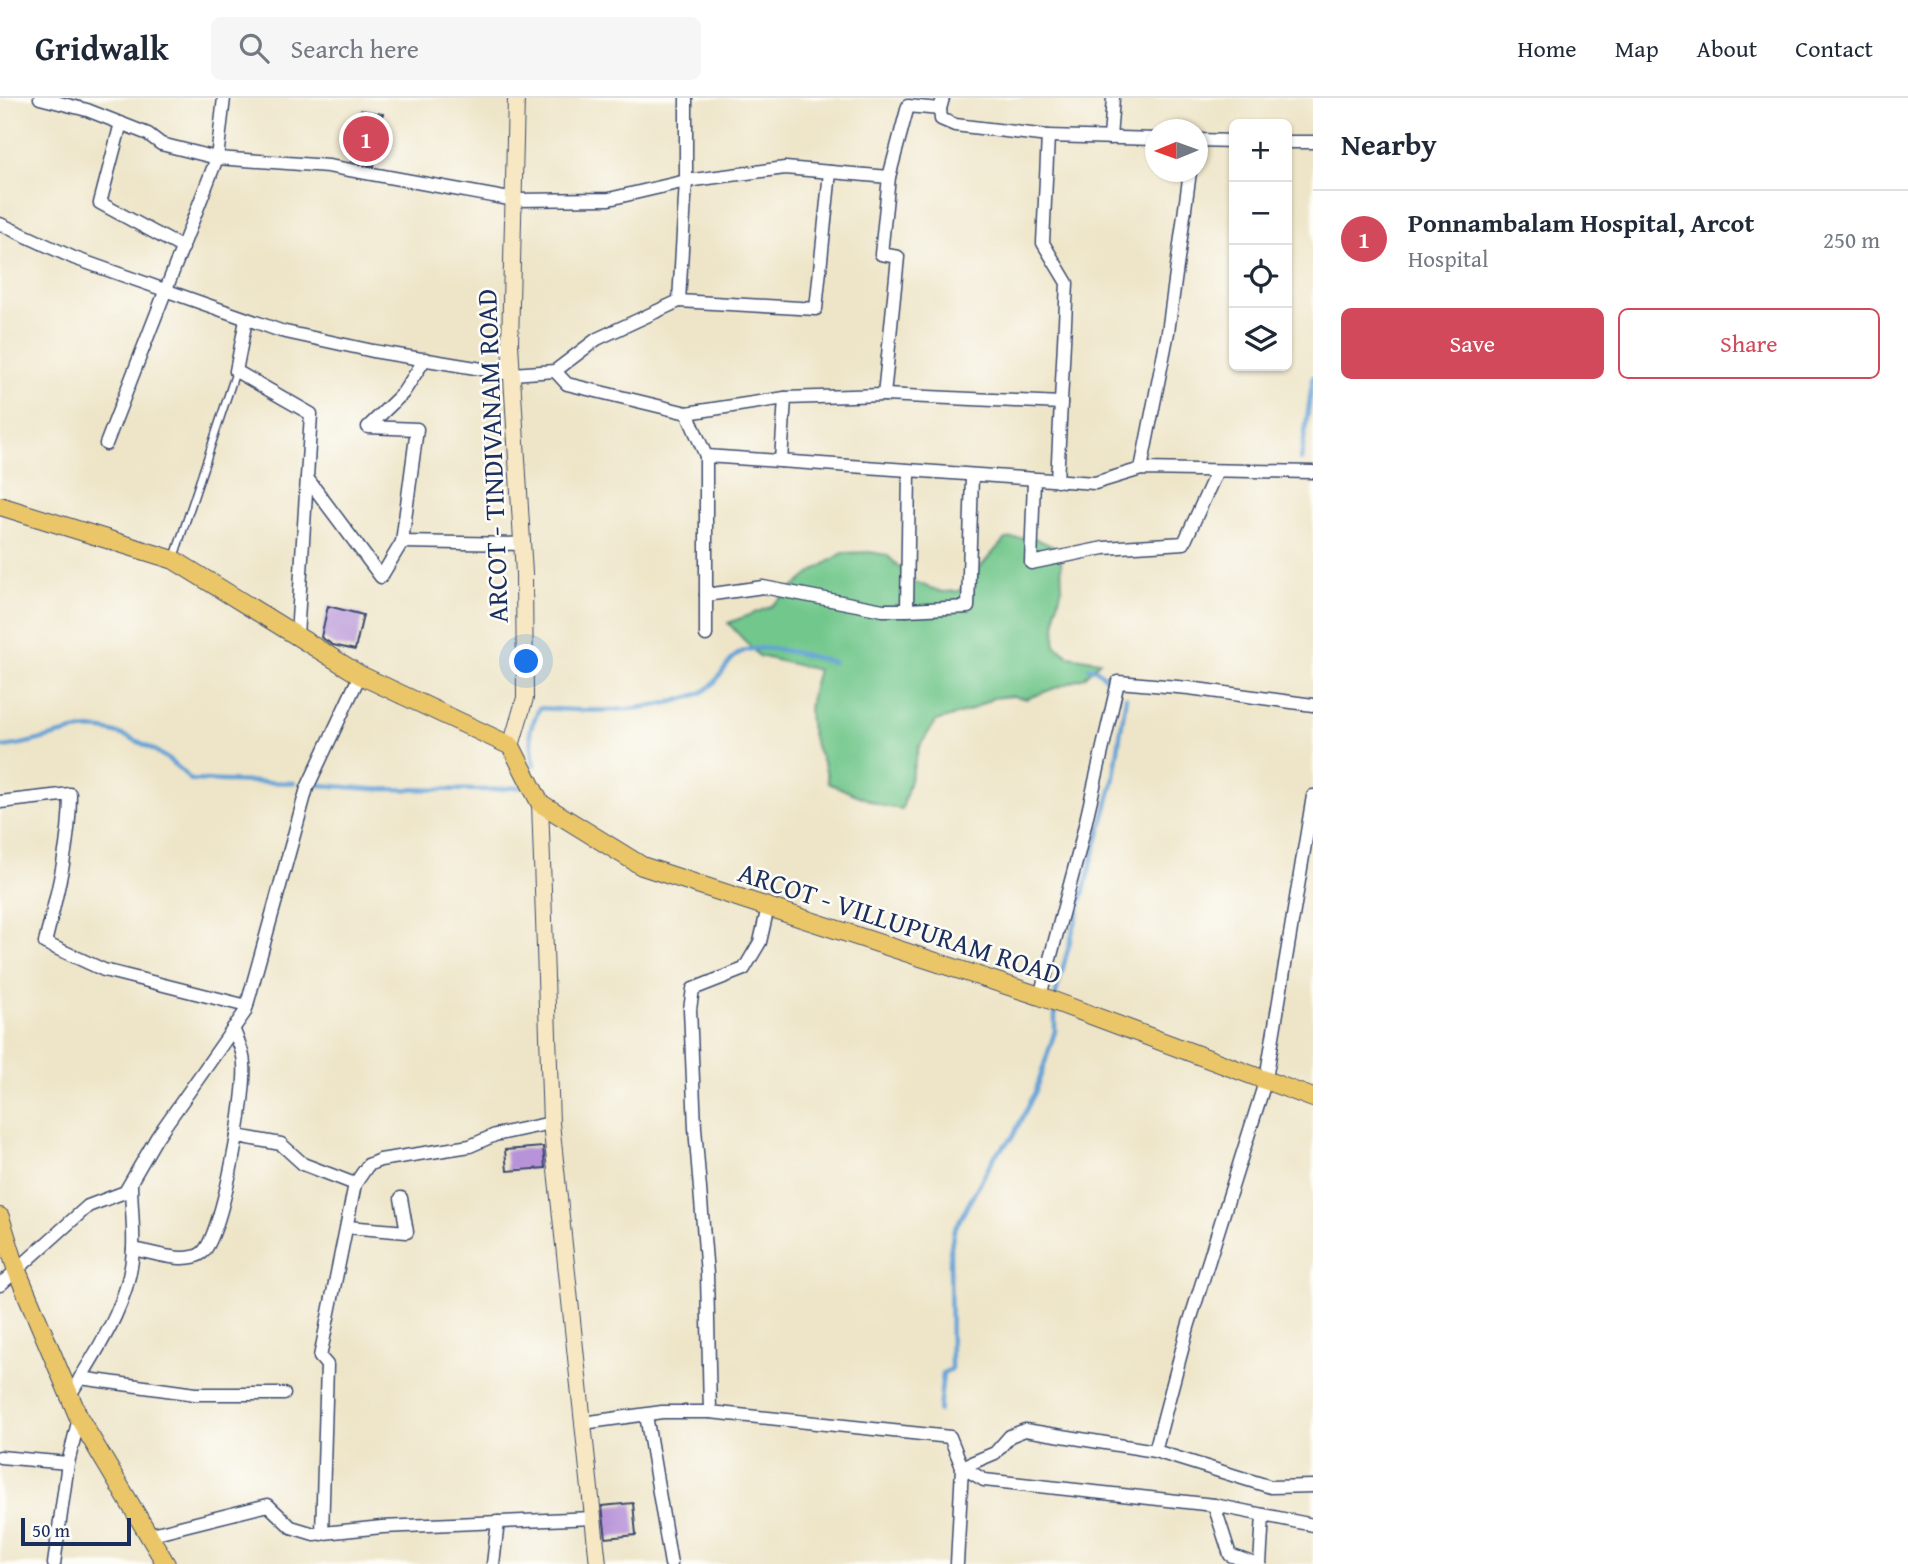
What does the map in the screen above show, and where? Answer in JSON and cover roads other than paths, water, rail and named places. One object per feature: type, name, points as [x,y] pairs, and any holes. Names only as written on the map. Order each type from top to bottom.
[{"type":"main road","name":"ARCOT - TINDIVANAM ROAD","points":[[511,746],[525,698],[523,544],[510,344],[516,98]]},
{"type":"main road","points":[[0,506],[174,560],[360,675],[511,746],[540,803],[551,1123],[598,1564]]},
{"type":"main road","name":"ARCOT - VILLUPURAM ROAD","points":[[540,803],[642,866],[1040,996],[1313,1098]]},
{"type":"main road","points":[[0,1217],[17,1271],[79,1418],[166,1564]]},
{"type":"street","points":[[40,98],[121,123],[148,134],[161,144],[217,158],[328,166],[515,200],[609,199],[686,181],[785,168],[889,177]]},
{"type":"street","points":[[106,444],[217,158],[224,98]]},
{"type":"street","points":[[679,301],[686,181],[687,98]]},
{"type":"street","points":[[1110,138],[1113,98]]},
{"type":"street","points":[[884,395],[898,257],[881,254],[889,177],[908,106],[941,104],[941,119],[955,125],[1048,136],[1145,139]]},
{"type":"street","points":[[121,123],[100,203],[183,248]]},
{"type":"street","points":[[1048,136],[1043,243],[1067,283],[1057,481]]},
{"type":"street","points":[[1208,140],[1229,141]]},
{"type":"street","points":[[1292,142],[1313,142]]},
{"type":"street","points":[[0,224],[74,258],[246,320],[334,342],[512,374],[555,371],[597,339],[679,301],[816,309],[830,172]]},
{"type":"street","points":[[1141,469],[1168,332],[1189,182]]},
{"type":"street","points":[[246,320],[236,370],[311,414],[297,636]]},
{"type":"street","points":[[307,478],[381,577],[402,542],[417,429],[368,427],[403,393],[425,359]]},
{"type":"street","points":[[555,371],[567,384],[687,413],[785,398],[884,395],[1061,403]]},
{"type":"street","points":[[781,461],[785,398]]},
{"type":"street","points":[[687,413],[706,456],[706,635]]},
{"type":"street","points":[[706,456],[1095,483],[1141,469],[1313,472]]},
{"type":"street","points":[[1034,480],[1031,563],[1104,548],[1184,543],[1217,471]]},
{"type":"street","points":[[907,610],[909,472]]},
{"type":"street","points":[[706,595],[763,587],[883,610],[968,607],[972,476]]},
{"type":"street","points":[[402,542],[523,544]]},
{"type":"street","points":[[0,1286],[88,1206],[125,1192],[157,1137],[247,1006],[307,788],[360,675]]},
{"type":"street","points":[[1040,996],[1079,851],[1118,682],[1189,688],[1313,705]]},
{"type":"street","points":[[0,802],[71,794],[71,821],[65,857],[45,943],[104,970],[247,1006]]},
{"type":"street","points":[[1155,1451],[1188,1327],[1266,1079],[1313,796]]},
{"type":"street","points":[[710,1412],[707,1274],[695,1128],[690,1009],[693,989],[744,969],[760,942],[768,907]]},
{"type":"street","points":[[133,1249],[187,1258],[202,1253],[215,1233],[244,1102],[244,1061],[233,1028]]},
{"type":"street","points":[[322,1534],[327,1365],[320,1357],[355,1184],[368,1165],[380,1160],[470,1146],[495,1135],[551,1123]]},
{"type":"street","points":[[237,1136],[281,1144],[303,1164],[355,1184]]},
{"type":"street","points":[[69,1395],[125,1294],[133,1249],[131,1182]]},
{"type":"street","points":[[347,1227],[407,1232],[401,1198]]},
{"type":"street","points":[[80,1378],[195,1394],[284,1394]]},
{"type":"street","points":[[583,1423],[646,1415],[710,1412],[950,1437],[962,1467],[957,1564]]},
{"type":"street","points":[[646,1415],[671,1564]]},
{"type":"street","points":[[54,1564],[68,1463],[79,1418]]},
{"type":"street","points":[[962,1467],[995,1453],[1010,1436],[1025,1430],[1155,1451],[1271,1487],[1313,1486]]},
{"type":"street","points":[[0,1457],[68,1463]]},
{"type":"street","points":[[962,1467],[984,1480],[1214,1506],[1313,1525]]},
{"type":"street","points":[[148,1535],[268,1505],[291,1527],[322,1534],[382,1527],[593,1518]]},
{"type":"street","points":[[1214,1506],[1230,1555],[1258,1564],[1263,1515]]},
{"type":"street","points":[[493,1564],[498,1522]]},
{"type":"lane","points":[[174,560],[236,370]]},
{"type":"waterway","points":[[1301,460],[1313,377]]},
{"type":"waterway","points":[[534,765],[530,730],[539,708],[616,710],[674,702],[701,693],[716,680],[734,657],[743,651],[755,649],[782,650],[833,662]]},
{"type":"waterway","points":[[1089,668],[1096,669],[1107,679]]},
{"type":"waterway","points":[[1055,997],[1113,783],[1126,697]]},
{"type":"waterway","points":[[0,747],[94,729],[110,731],[140,743],[169,760],[191,780],[294,783]]},
{"type":"waterway","points":[[320,785],[372,789],[489,790],[520,787]]},
{"type":"waterway","points":[[939,1411],[943,1373],[951,1369],[950,1252],[954,1230],[996,1154],[1012,1138],[1036,1090],[1055,1031],[1055,1006]]},
{"type":"place","name":"Ponnambalam Hospital, Arcot","points":[[366,139]]}]
